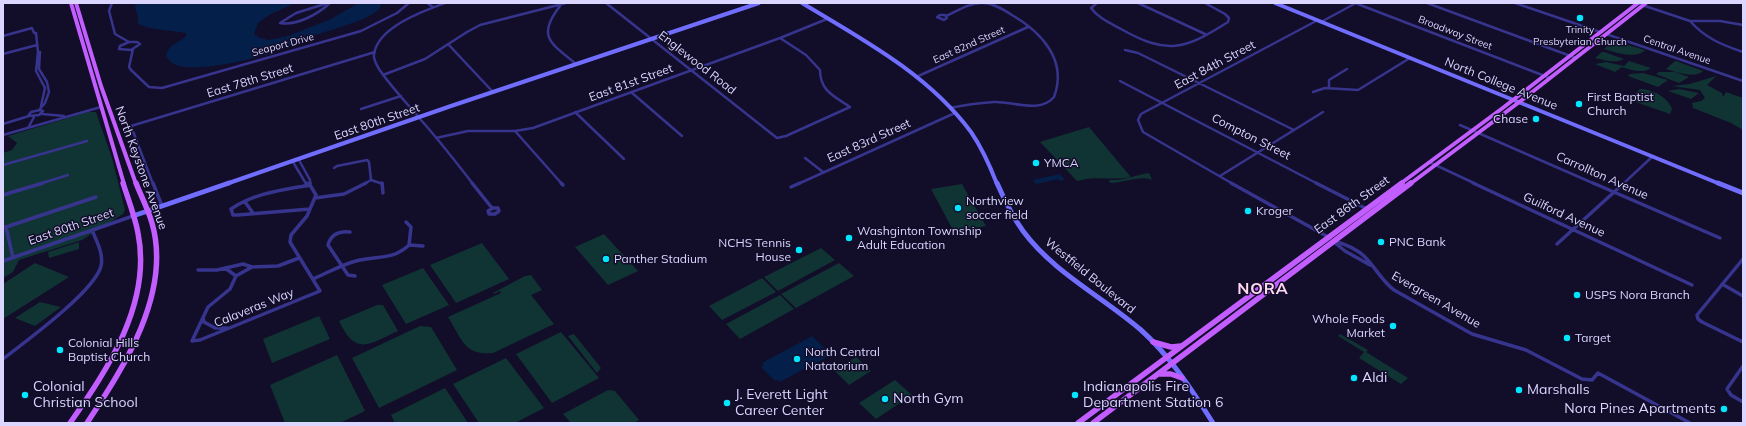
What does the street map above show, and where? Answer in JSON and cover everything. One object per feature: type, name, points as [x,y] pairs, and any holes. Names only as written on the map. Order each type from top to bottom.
[{"type":"main road","name":"North Keystone Avenue","points":[[70,423],[110,362],[122,337],[131,313],[141,268],[140,240],[134,216],[100,107],[71,3]]},
{"type":"main road","name":"North Keystone Avenue","points":[[76,3],[91,55],[154,229],[157,253],[155,280],[147,312],[124,364],[86,423]]},
{"type":"main road","name":"East 86th Street","points":[[1093,423],[1436,165],[1513,100],[1637,3]]},
{"type":"main road","name":"East 86th Street","points":[[1078,423],[1429,162],[1520,102],[1644,4]]},
{"type":"main road","points":[[1153,342],[1171,347],[1182,346]]},
{"type":"main road","points":[[1158,374],[1171,374],[1182,378]]},
{"type":"street","points":[[112,3],[109,10],[114,33],[129,42]]},
{"type":"street","points":[[329,3],[324,8],[300,21],[288,25],[280,24],[284,20],[310,7],[329,3]]},
{"type":"street","name":"Seaport Drive","points":[[133,49],[130,69],[148,86],[155,88],[166,87],[361,31],[397,13],[409,3]]},
{"type":"street","points":[[427,3],[433,7]]},
{"type":"street","points":[[444,3],[408,18],[393,28],[381,41],[375,52],[377,64],[383,75],[420,117],[492,208]]},
{"type":"street","points":[[383,75],[422,61],[464,33],[488,22],[566,3]]},
{"type":"street","name":"Englewood Road","points":[[606,3],[777,138],[786,136],[850,107],[824,88],[820,80],[820,70],[807,56],[780,38]]},
{"type":"street","name":"East 80th Street","points":[[3,261],[493,92],[759,3]]},
{"type":"street","name":"Westfield Boulevard","points":[[802,3],[916,77],[955,113],[979,145],[1013,216],[1026,235],[1052,261],[1141,330],[1153,342],[1182,378],[1213,423]]},
{"type":"street","points":[[1096,3],[1091,8],[1094,14],[1146,41],[1168,47],[1182,45],[1226,23],[1229,19],[1225,14],[1204,3]]},
{"type":"street","points":[[1138,3],[1205,34]]},
{"type":"street","name":"North College Avenue","points":[[1275,3],[1743,193]]},
{"type":"street","name":"East 84th Street","points":[[1144,134],[1139,122],[1139,117],[1141,114],[1356,3]]},
{"type":"street","name":"Broadway Street","points":[[1356,3],[1550,78]]},
{"type":"street","points":[[1427,3],[1576,58]]},
{"type":"street","name":"Central Avenue","points":[[1515,3],[1743,81]]},
{"type":"street","points":[[1637,3],[1690,20],[1720,21],[1743,25]]},
{"type":"street","points":[[946,16],[974,5],[984,4],[994,6],[1028,27],[1047,44],[1054,62],[1058,82],[1053,99],[1046,103],[1033,106],[995,102],[950,108]]},
{"type":"street","points":[[561,5],[548,23],[546,34],[552,43],[576,64]]},
{"type":"street","name":"East 81st Street","points":[[436,138],[457,132],[477,130],[515,131],[533,128],[780,38],[827,19]]},
{"type":"street","points":[[1690,20],[1697,30],[1707,37],[1743,52]]},
{"type":"street","name":"East 82nd Street","points":[[916,77],[1028,27]]},
{"type":"street","points":[[3,35],[32,28],[34,33],[32,34],[35,39],[38,52],[35,64],[36,71],[45,88],[45,93],[39,110]]},
{"type":"street","points":[[129,42],[140,43],[133,49],[124,51],[119,49],[120,46],[129,42]]},
{"type":"street","points":[[448,44],[493,92]]},
{"type":"street","points":[[3,54],[37,45]]},
{"type":"street","points":[[1125,50],[1138,53],[1294,130]]},
{"type":"street","name":"East 78th Street","points":[[131,126],[375,52]]},
{"type":"street","points":[[1313,92],[1329,87],[1350,91],[1358,90],[1410,58]]},
{"type":"street","points":[[1329,87],[1329,80],[1347,69]]},
{"type":"street","name":"Compton Street","points":[[1120,81],[1372,212]]},
{"type":"street","points":[[631,92],[682,136]]},
{"type":"street","points":[[361,109],[401,96]]},
{"type":"street","points":[[3,136],[100,107]]},
{"type":"street","points":[[39,110],[43,111],[42,114]]},
{"type":"street","points":[[29,116],[30,113],[39,110]]},
{"type":"street","points":[[575,112],[624,159]]},
{"type":"street","points":[[1220,176],[1323,112]]},
{"type":"street","name":"East 83rd Street","points":[[791,187],[955,113]]},
{"type":"street","points":[[3,124],[29,116],[34,117],[42,114],[66,117]]},
{"type":"street","points":[[28,128],[34,117]]},
{"type":"street","name":"Carrollton Avenue","points":[[1460,125],[1720,238]]},
{"type":"street","name":"North Keystone Avenue","points":[[131,126],[162,206]]},
{"type":"street","points":[[515,131],[563,184]]},
{"type":"street","name":"Evergreen Avenue","points":[[1144,134],[1328,236],[1335,245],[1370,265],[1384,283],[1394,290],[1472,334],[1526,350],[1582,379],[1592,380],[1598,374],[1690,423]]},
{"type":"street","points":[[3,165],[87,141]]},
{"type":"street","points":[[1558,244],[1652,156]]},
{"type":"street","points":[[805,158],[824,172]]},
{"type":"street","points":[[299,160],[310,180],[310,185]]},
{"type":"street","points":[[334,168],[337,166],[367,160],[370,162],[368,171],[371,180]]},
{"type":"street","points":[[293,162],[305,182],[310,185],[315,193],[315,198],[307,216],[290,238],[291,244],[313,279],[363,258],[392,256],[404,250],[409,245],[411,227],[406,222]]},
{"type":"street","name":"Guilford Avenue","points":[[1429,162],[1692,285]]},
{"type":"street","points":[[3,195],[68,175]]},
{"type":"street","points":[[315,198],[344,194],[371,180],[383,183],[383,193]]},
{"type":"street","points":[[310,185],[268,194],[233,207],[230,212],[234,215],[310,209]]},
{"type":"street","points":[[13,258],[5,227],[96,197]]},
{"type":"street","points":[[245,202],[253,213]]},
{"type":"street","points":[[3,359],[83,292],[95,279],[99,273],[101,263],[92,230]]},
{"type":"street","points":[[350,232],[337,234],[331,238],[328,243],[329,247],[349,275],[355,276]]},
{"type":"street","points":[[409,245],[423,246]]},
{"type":"street","points":[[198,270],[217,270],[243,264],[252,267],[281,265],[299,258]]},
{"type":"street","points":[[1743,259],[1697,315],[1703,322],[1743,342]]},
{"type":"street","points":[[234,326],[219,329],[209,326],[204,322],[203,316],[209,306],[230,288],[236,276],[252,267]]},
{"type":"street","points":[[225,268],[236,276]]},
{"type":"street","name":"Calaveras Way","points":[[203,316],[192,339],[194,341],[320,291],[313,279]]},
{"type":"street","points":[[1722,284],[1743,296]]},
{"type":"street","points":[[1743,366],[1726,389],[1728,393],[1743,402]]},
{"type":"green space","points":[[1614,41],[1645,50],[1641,53],[1631,55],[1604,49]]},
{"type":"green space","points":[[1602,52],[1624,59],[1606,61],[1595,58]]},
{"type":"green space","points":[[1629,61],[1651,68],[1641,71],[1622,67],[1615,72],[1595,64],[1606,62],[1624,66]]},
{"type":"green space","points":[[1675,61],[1703,71],[1690,75],[1666,69]]},
{"type":"green space","points":[[1659,72],[1675,72],[1689,77],[1679,83],[1656,74]]},
{"type":"green space","points":[[1643,73],[1668,80],[1658,87],[1628,76],[1630,74]]},
{"type":"green space","points":[[1716,76],[1707,85],[1722,93],[1723,97],[1726,92],[1743,98],[1743,130],[1731,123],[1693,108],[1692,103],[1701,101],[1705,98],[1700,90],[1672,86],[1690,84]]},
{"type":"green space","points":[[1640,89],[1650,90],[1663,97],[1672,109],[1670,114],[1629,99]]},
{"type":"green space","points":[[1679,89],[1699,93],[1691,99],[1668,91]]},
{"type":"green space","points":[[88,112],[96,112],[112,158],[125,210],[123,214],[82,240],[19,260],[13,272],[3,278],[3,153],[12,150],[17,143],[8,136]]},
{"type":"green space","points":[[1089,127],[1130,177],[1091,178],[1077,181],[1040,142]]},
{"type":"green space","points":[[1149,173],[1152,180],[1143,178],[1110,183],[1109,180],[1125,179]]},
{"type":"green space","name":"Northview soccer field","points":[[962,184],[986,226],[954,232],[931,189]]},
{"type":"green space","name":"Panther Stadium","points":[[604,234],[638,271],[608,285],[575,247]]},
{"type":"green space","points":[[79,242],[79,249],[49,258],[48,252]]},
{"type":"green space","points":[[482,243],[509,279],[456,303],[430,265]]},
{"type":"green space","points":[[821,248],[835,260],[778,291],[764,277]]},
{"type":"green space","points":[[35,263],[69,277],[3,319],[3,284]]},
{"type":"green space","points":[[839,263],[854,276],[796,308],[781,294]]},
{"type":"green space","points":[[423,268],[449,305],[406,324],[382,285]]},
{"type":"green space","points":[[531,275],[542,290],[531,295],[554,324],[493,353],[476,352],[470,349],[461,339],[448,317],[501,293],[500,291],[494,294],[493,293],[525,276]]},
{"type":"green space","points":[[762,278],[776,292],[722,320],[709,306]]},
{"type":"green space","points":[[780,295],[794,309],[740,339],[726,324]]},
{"type":"green space","points":[[40,302],[61,307],[35,326],[15,318]]},
{"type":"green space","points":[[377,305],[383,305],[398,331],[371,343],[357,343],[351,340],[339,321]]},
{"type":"green space","points":[[319,316],[330,339],[272,363],[263,339]]},
{"type":"green space","points":[[420,326],[431,327],[457,370],[379,408],[352,358]]},
{"type":"green space","points":[[561,332],[599,378],[552,403],[516,354]]},
{"type":"green space","points":[[574,334],[601,368],[597,373],[568,336]]},
{"type":"green space","points":[[1340,334],[1368,350],[1366,352],[1408,378],[1401,384],[1359,358],[1364,352],[1338,336]]},
{"type":"green space","points":[[337,355],[365,411],[340,423],[285,423],[270,385]]},
{"type":"green space","points":[[856,357],[871,371],[849,385],[834,370]]},
{"type":"green space","points":[[506,358],[544,408],[515,423],[479,423],[453,384]]},
{"type":"green space","name":"North Gym","points":[[895,380],[912,395],[876,419],[859,403]]},
{"type":"green space","points":[[445,388],[468,423],[395,423],[391,415]]},
{"type":"green space","points":[[608,390],[615,391],[639,420],[634,423],[571,423],[563,414]]},
{"type":"water","points":[[137,3],[295,3],[269,15],[258,23],[254,34],[260,38],[269,40],[288,36],[329,20],[359,3],[379,3],[381,5],[378,10],[365,18],[345,26],[307,37],[275,52],[228,64],[195,67],[182,66],[172,63],[166,56],[169,49],[183,39],[186,36],[186,33],[149,28],[138,24],[138,17],[135,7]]},
{"type":"water","points":[[1060,174],[1065,180],[1060,181],[1059,179],[1036,184],[1033,180]]},
{"type":"water","name":"North Central Natatorium","points":[[812,336],[831,354],[812,366],[811,365],[780,382],[778,380],[775,381],[761,367],[764,365],[762,363]]},
{"type":"place","name":"Trinity Presbyterian Church","points":[[1580,18]]},
{"type":"place","name":"First Baptist Church","points":[[1579,104]]},
{"type":"place","name":"Chase","points":[[1536,119]]},
{"type":"place","name":"YMCA","points":[[1036,163]]},
{"type":"place","name":"Northview soccer field","points":[[958,208]]},
{"type":"place","name":"Kroger","points":[[1248,211]]},
{"type":"place","name":"Washginton Township Adult Education","points":[[849,238]]},
{"type":"place","name":"PNC Bank","points":[[1381,242]]},
{"type":"place","name":"NCHS Tennis House","points":[[799,250]]},
{"type":"place","name":"Panther Stadium","points":[[606,259]]},
{"type":"place","name":"USPS Nora Branch","points":[[1577,295]]},
{"type":"place","name":"Whole Foods Market","points":[[1393,326]]},
{"type":"place","name":"Target","points":[[1567,338]]},
{"type":"place","name":"Colonial Hills Baptist Church","points":[[60,350]]},
{"type":"place","name":"North Central Natatorium","points":[[797,359]]},
{"type":"place","name":"Aldi","points":[[1354,378]]},
{"type":"place","name":"Marshalls","points":[[1519,390]]},
{"type":"place","name":"Colonial Christian School","points":[[25,395]]},
{"type":"place","name":"Indianapolis Fire Department Station 6","points":[[1075,395]]},
{"type":"place","name":"North Gym","points":[[885,399]]},
{"type":"place","name":"J. Everett Light Career Center","points":[[727,403]]},
{"type":"place","name":"Nora Pines Apartments","points":[[1724,409]]},
{"type":"district","name":"NORA","points":[[1263,289]]}]
